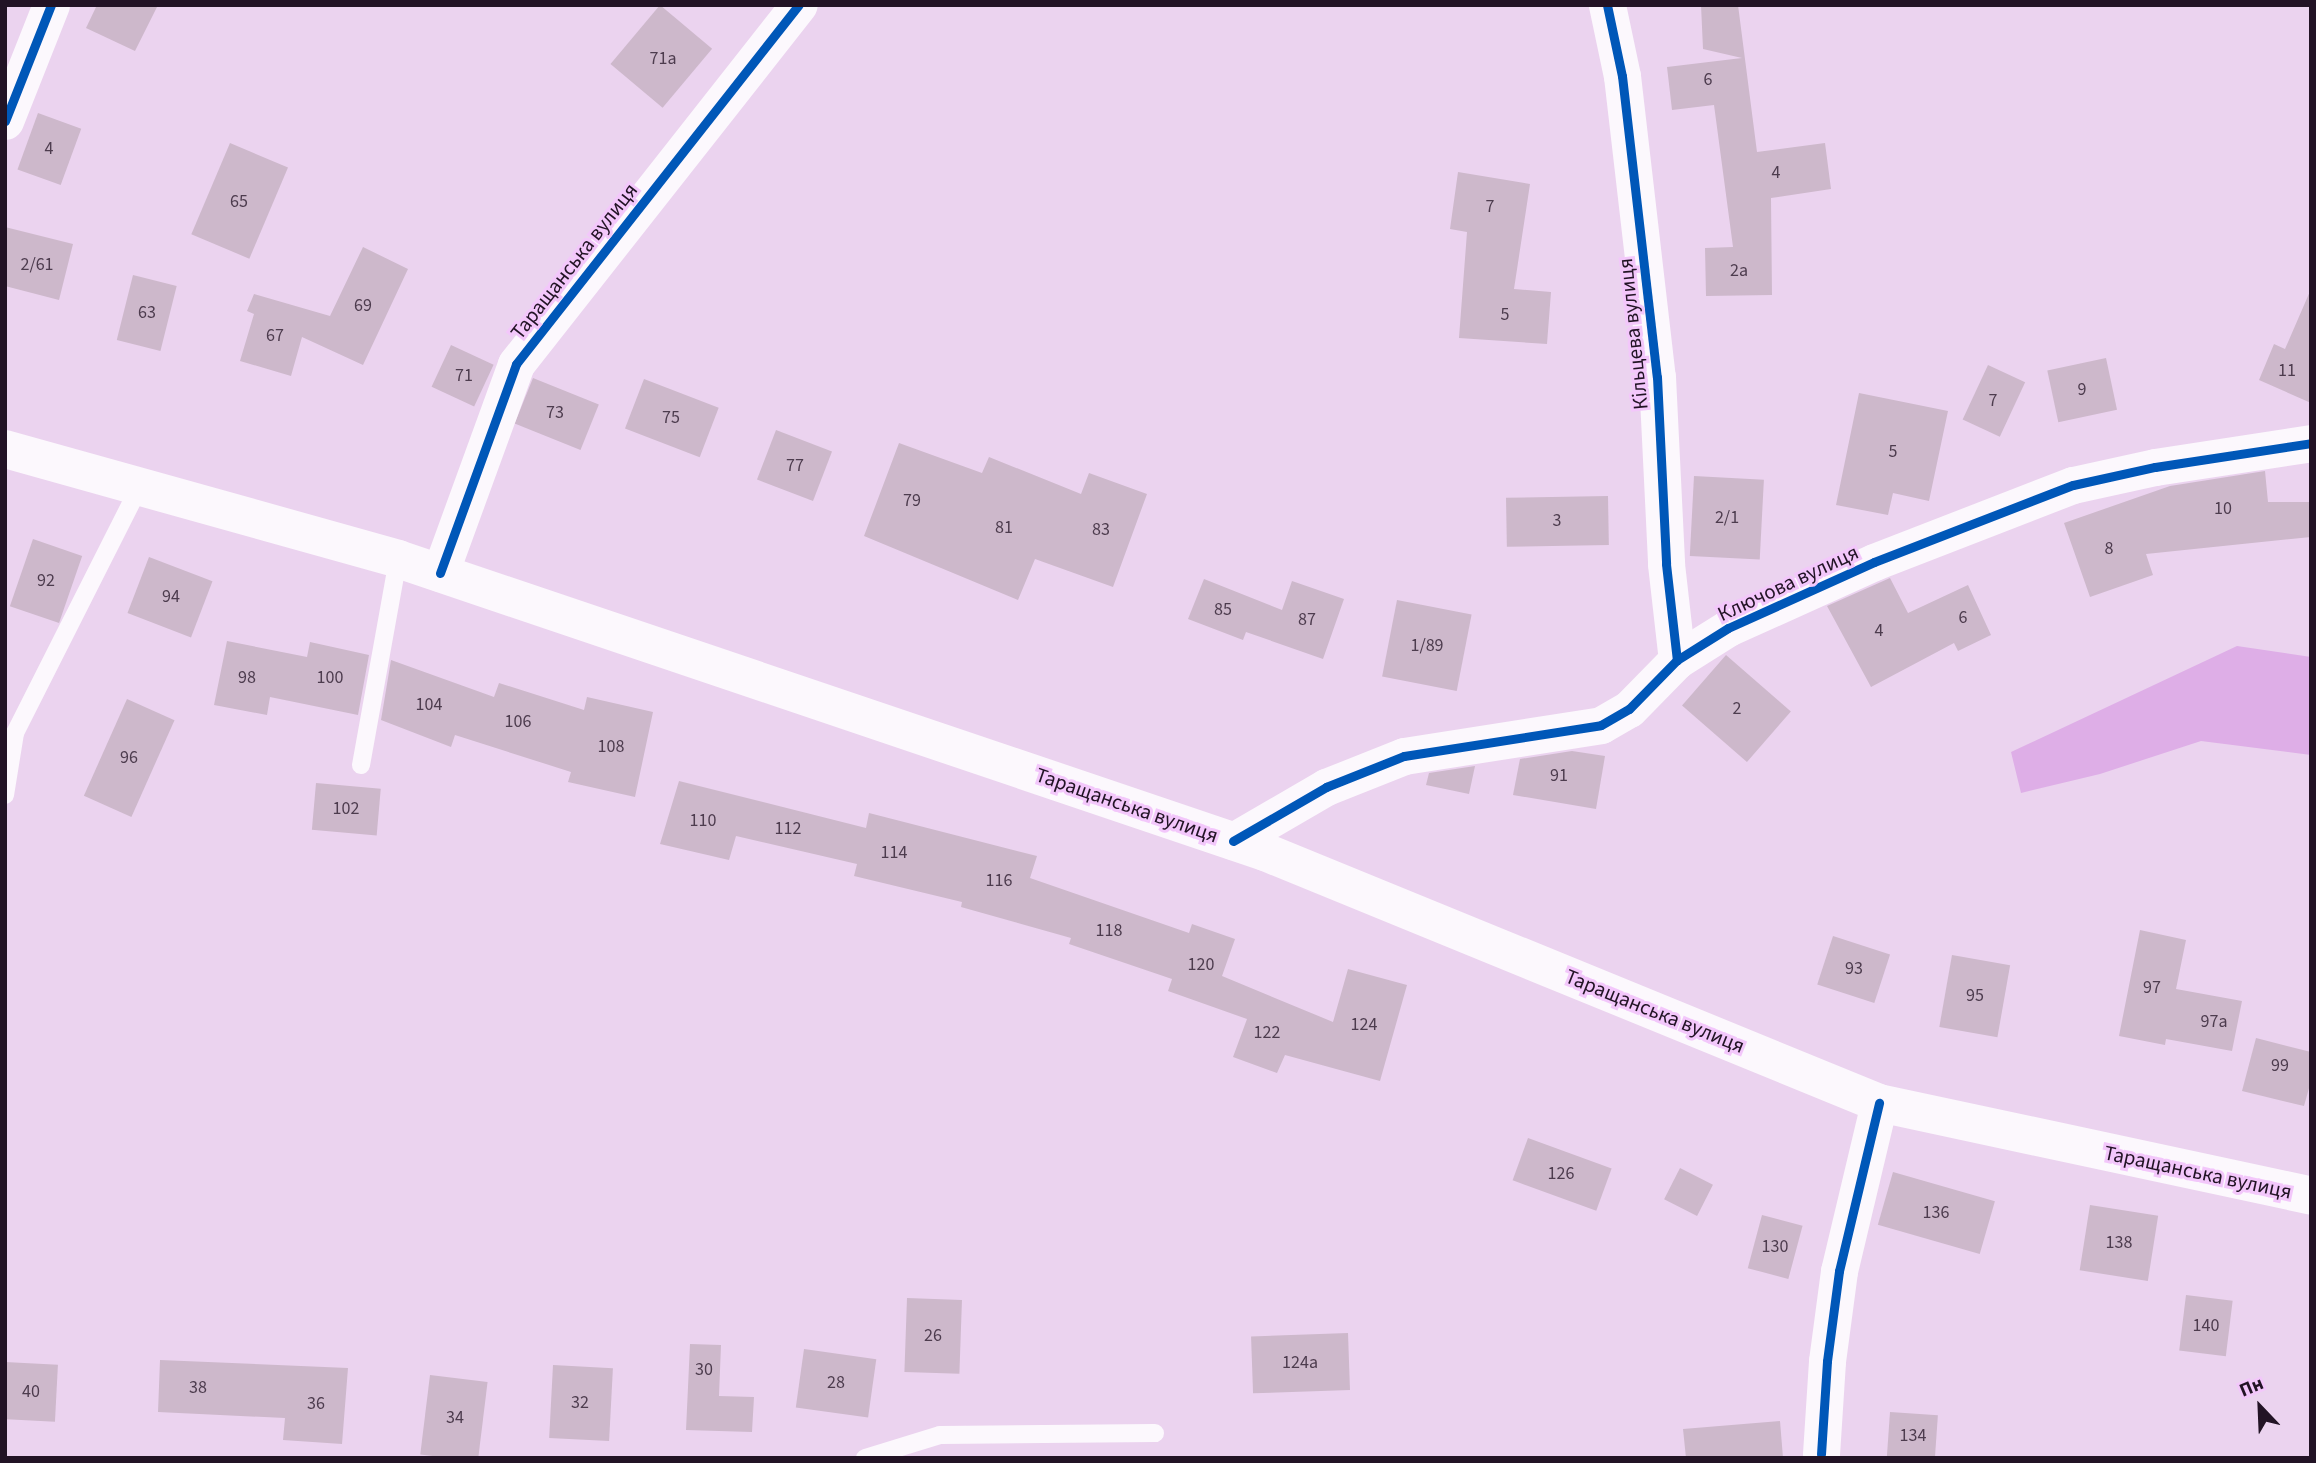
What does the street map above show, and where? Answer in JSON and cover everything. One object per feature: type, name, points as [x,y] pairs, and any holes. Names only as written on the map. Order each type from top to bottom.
[{"type":"main road","name":"Таращанська вулиця","points":[[5,449],[398,559],[1233,841],[1879,1103],[2311,1196]]},
{"type":"street","points":[[5,121],[51,5]]},
{"type":"street","name":"Таращанська вулиця","points":[[440,573],[516,364],[798,5]]},
{"type":"street","name":"Кільцева вулиця","points":[[1607,5],[1622,76],[1657,377],[1666,564],[1677,660]]},
{"type":"street","name":"Ключова вулиця","points":[[1233,841],[1326,787],[1404,756],[1601,725],[1629,709],[1677,660],[1728,628],[1874,562],[2073,485],[2155,467],[2311,443]]},
{"type":"street","points":[[1821,1454],[1827,1361],[1839,1270],[1879,1103]]},
{"type":"lane","points":[[5,795],[15,733],[139,488]]},
{"type":"lane","points":[[361,765],[398,559]]},
{"type":"lane","points":[[864,1458],[940,1435],[1156,1433]]},
{"type":"shaded area","points":[[2237,646],[2311,657],[2311,755],[2201,741],[2100,774],[2021,793],[2011,752]]},
{"type":"building","points":[[97,5],[158,5],[135,51],[86,28]]},
{"type":"building","points":[[660,5],[712,49],[663,108],[611,64]]},
{"type":"building","points":[[1701,5],[1738,5],[1757,152],[1825,143],[1831,189],[1771,198],[1772,295],[1706,296],[1705,248],[1733,247],[1714,105],[1672,110],[1667,67],[1742,58],[1703,49]]},
{"type":"building","points":[[38,113],[81,129],[61,185],[17,169]]},
{"type":"building","points":[[230,143],[288,168],[249,259],[191,234]]},
{"type":"building","points":[[1458,172],[1530,184],[1514,289],[1551,292],[1547,344],[1459,338],[1467,232],[1450,229]]},
{"type":"building","points":[[5,227],[73,244],[59,300],[5,286]]},
{"type":"building","points":[[363,247],[408,269],[363,365],[302,337],[291,376],[240,361],[254,314],[247,311],[254,294],[330,316]]},
{"type":"building","points":[[133,275],[177,286],[160,351],[117,340]]},
{"type":"building","points":[[2311,289],[2311,403],[2259,380],[2274,344],[2285,349]]},
{"type":"building","points":[[451,345],[494,365],[474,407],[432,387]]},
{"type":"building","points":[[2106,358],[2117,410],[2058,422],[2047,370]]},
{"type":"building","points":[[1988,365],[2025,382],[2000,437],[1963,419]]},
{"type":"building","points":[[533,378],[599,405],[580,450],[515,423]]},
{"type":"building","points":[[644,379],[719,408],[700,457],[625,428]]},
{"type":"building","points":[[1859,393],[1948,411],[1929,501],[1893,493],[1888,515],[1836,505]]},
{"type":"building","points":[[776,430],[832,452],[813,501],[757,479]]},
{"type":"building","points":[[899,443],[982,473],[989,457],[1081,494],[1089,473],[1147,494],[1113,587],[1035,559],[1018,600],[864,536]]},
{"type":"building","points":[[2265,471],[2268,502],[2311,502],[2311,537],[2146,554],[2153,575],[2090,597],[2064,523],[2170,486]]},
{"type":"building","points":[[1694,476],[1764,480],[1760,560],[1690,556]]},
{"type":"building","points":[[1608,496],[1609,545],[1507,547],[1506,498]]},
{"type":"building","points":[[33,539],[82,556],[59,623],[10,606]]},
{"type":"building","points":[[149,557],[212,581],[191,637],[127,613]]},
{"type":"building","points":[[1890,578],[1908,613],[1968,585],[1991,635],[1958,651],[1954,643],[1871,687],[1827,606]]},
{"type":"building","points":[[1204,579],[1282,610],[1292,581],[1344,599],[1323,659],[1246,632],[1243,640],[1188,619]]},
{"type":"building","points":[[1397,600],[1472,615],[1457,691],[1382,677]]},
{"type":"building","points":[[227,641],[307,657],[310,642],[369,655],[358,715],[270,697],[267,715],[214,705]]},
{"type":"building","points":[[1726,655],[1791,711],[1747,762],[1682,706]]},
{"type":"building","points":[[391,660],[494,697],[499,683],[584,710],[587,697],[653,712],[635,797],[568,782],[571,772],[455,735],[451,747],[381,720]]},
{"type":"building","points":[[127,699],[175,720],[131,817],[84,796]]},
{"type":"building","points":[[1572,751],[1605,756],[1596,809],[1513,795],[1520,759]]},
{"type":"building","points":[[1475,766],[1469,794],[1426,785],[1429,773]]},
{"type":"building","points":[[679,781],[866,828],[869,813],[1037,856],[1030,878],[1189,933],[1192,924],[1235,939],[1222,976],[1333,1022],[1348,969],[1407,985],[1380,1081],[1285,1055],[1277,1073],[1233,1057],[1247,1019],[1168,991],[1172,979],[1069,944],[1071,938],[961,907],[962,902],[854,876],[857,864],[736,836],[729,860],[660,844]]},
{"type":"building","points":[[316,783],[381,789],[377,835],[312,830]]},
{"type":"building","points":[[2140,930],[2186,940],[2176,989],[2242,1001],[2232,1051],[2166,1039],[2165,1045],[2119,1036]]},
{"type":"building","points":[[1833,936],[1890,955],[1874,1003],[1817,985]]},
{"type":"building","points":[[1952,955],[2010,965],[1997,1037],[1939,1027]]},
{"type":"building","points":[[2256,1038],[2311,1052],[2311,1081],[2304,1106],[2242,1091]]},
{"type":"building","points":[[1528,1138],[1612,1168],[1596,1211],[1513,1180]]},
{"type":"building","points":[[1680,1168],[1713,1185],[1697,1216],[1664,1199]]},
{"type":"building","points":[[1893,1172],[1995,1201],[1980,1254],[1878,1225]]},
{"type":"building","points":[[2090,1205],[2158,1216],[2148,1281],[2080,1270]]},
{"type":"building","points":[[1762,1215],[1803,1226],[1788,1279],[1748,1268]]},
{"type":"building","points":[[2186,1295],[2233,1301],[2226,1356],[2179,1351]]},
{"type":"building","points":[[907,1298],[962,1300],[959,1374],[904,1372]]},
{"type":"building","points":[[1348,1333],[1350,1390],[1253,1393],[1251,1336]]},
{"type":"building","points":[[690,1344],[721,1345],[719,1396],[754,1397],[752,1432],[686,1430]]},
{"type":"building","points":[[804,1349],[876,1359],[868,1418],[796,1407]]},
{"type":"building","points":[[160,1360],[348,1368],[342,1444],[283,1440],[285,1418],[158,1412]]},
{"type":"building","points":[[5,1362],[58,1365],[55,1422],[5,1419]]},
{"type":"building","points":[[553,1365],[613,1368],[609,1441],[549,1438]]},
{"type":"building","points":[[430,1375],[488,1382],[478,1458],[420,1454]]},
{"type":"building","points":[[1890,1412],[1938,1415],[1935,1458],[1887,1458]]},
{"type":"building","points":[[1780,1421],[1783,1458],[1686,1458],[1683,1429]]},
{"type":"cycle path","points":[[5,121],[51,5]]},
{"type":"cycle path","points":[[440,573],[516,364],[798,5]]},
{"type":"cycle path","points":[[1607,5],[1622,76],[1657,377],[1666,564],[1677,660]]},
{"type":"cycle path","points":[[1233,841],[1326,787],[1404,756],[1601,725],[1629,709],[1677,660],[1728,628],[1874,562],[2073,485],[2155,467],[2311,443]]},
{"type":"cycle path","points":[[1821,1454],[1827,1361],[1839,1271],[1879,1103]]}]
